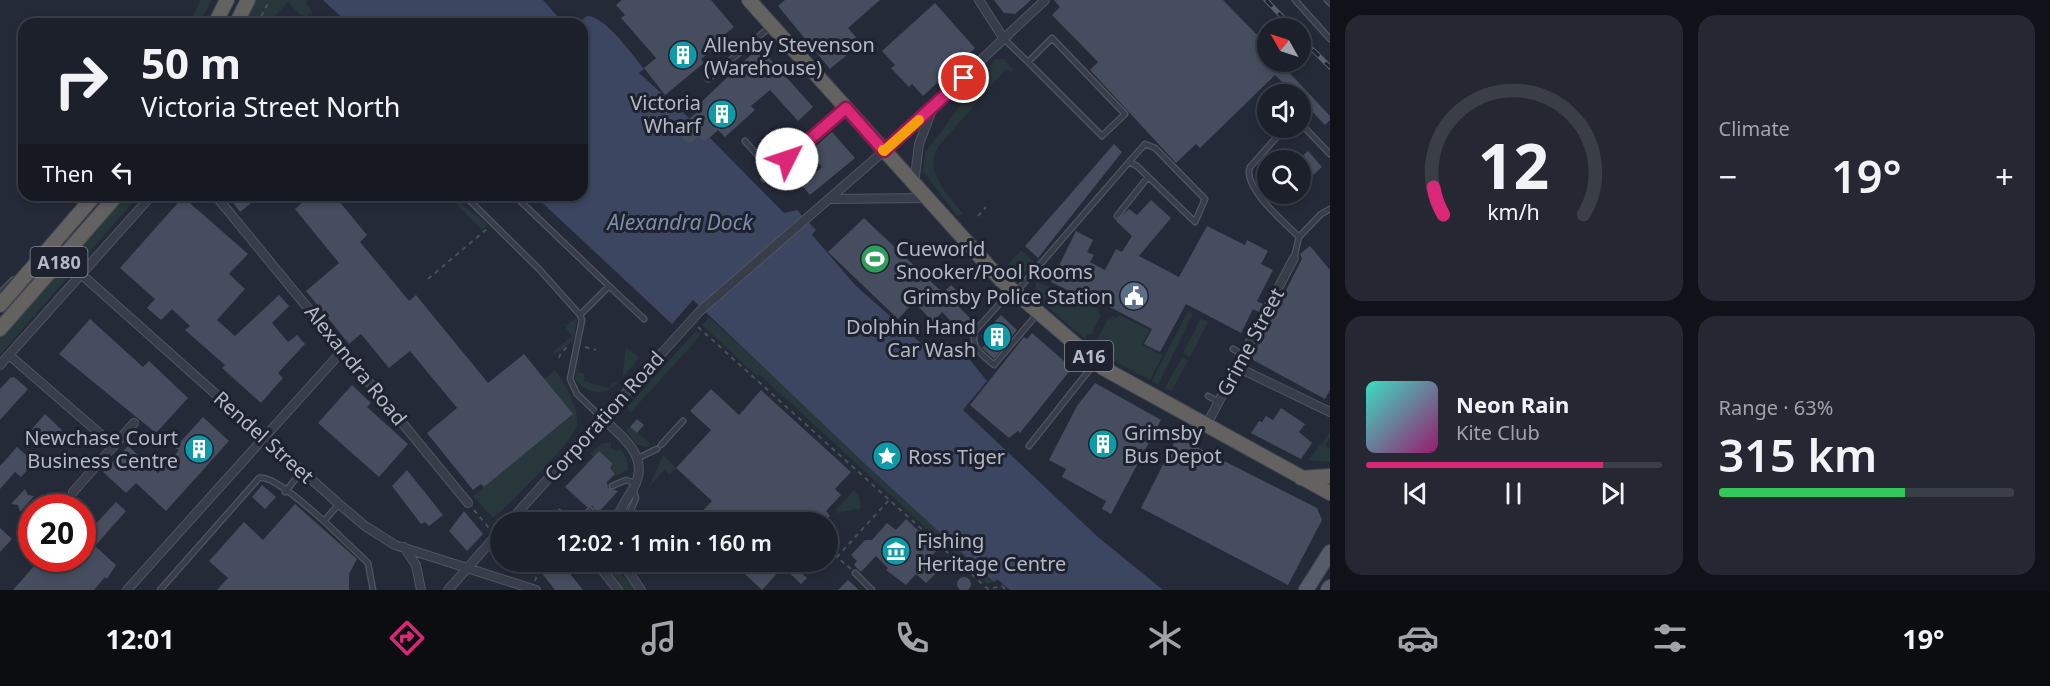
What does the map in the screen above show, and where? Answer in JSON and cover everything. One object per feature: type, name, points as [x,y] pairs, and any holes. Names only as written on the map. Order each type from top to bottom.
[{"type":"highway","points":[[218,18],[227,0]]},
{"type":"highway","points":[[239,18],[248,0]]},
{"type":"highway","name":"A16","points":[[749,0],[925,198],[1038,313],[1096,362],[1301,478],[1328,496]]},
{"type":"highway","name":"A180","points":[[0,304],[90,201]]},
{"type":"highway","name":"A180","points":[[0,329],[112,201]]},
{"type":"highway","points":[[1301,478],[1330,476]]},
{"type":"main road","points":[[1306,590],[1330,552]]},
{"type":"street","points":[[979,0],[1004,39]]},
{"type":"street","name":"Corporation Road","points":[[518,512],[699,311],[933,107],[1045,0]]},
{"type":"street","points":[[914,185],[919,144],[933,107]]},
{"type":"street","points":[[830,199],[925,198]]},
{"type":"street","points":[[0,365],[147,201]]},
{"type":"street","name":"Alexandra Road","points":[[220,201],[468,503]]},
{"type":"street","name":"Grime Street","points":[[1206,426],[1294,258]]},
{"type":"street","name":"Rendel Street","points":[[81,274],[339,504],[384,540],[466,569]]},
{"type":"street","points":[[127,590],[344,350]]},
{"type":"street","points":[[9,355],[113,446]]},
{"type":"street","points":[[1237,367],[1330,412]]},
{"type":"street","points":[[603,419],[627,441],[638,458],[639,474],[620,512]]},
{"type":"street","points":[[73,492],[134,423]]},
{"type":"street","points":[[448,590],[490,542]]},
{"type":"street","points":[[405,547],[416,565],[421,590]]},
{"type":"street","points":[[466,569],[534,589]]},
{"type":"street","points":[[604,572],[618,590]]},
{"type":"street","points":[[629,572],[641,590]]},
{"type":"lane","points":[[1295,0],[1330,39]]},
{"type":"lane","points":[[708,79],[772,26]]},
{"type":"lane","points":[[1004,39],[1102,136],[1125,114],[1052,38],[1028,62]]},
{"type":"lane","points":[[764,179],[846,108]]},
{"type":"lane","points":[[1311,134],[1330,154]]},
{"type":"lane","points":[[1275,138],[1263,149],[1247,172],[1251,185],[1299,237]]},
{"type":"lane","points":[[745,141],[772,172]]},
{"type":"lane","points":[[1038,313],[994,365],[976,349],[973,339],[975,331],[1014,291],[1142,146],[1150,144],[1205,199],[1195,222],[1132,162],[1129,162]]},
{"type":"lane","points":[[1117,216],[1148,177]]},
{"type":"lane","points":[[470,201],[539,269],[580,315],[582,320],[570,379],[572,387],[603,419]]},
{"type":"lane","points":[[520,201],[644,319]]},
{"type":"lane","points":[[1294,258],[1299,237],[1321,214],[1330,209]]},
{"type":"lane","points":[[0,293],[69,227]]},
{"type":"lane","points":[[580,315],[609,286]]},
{"type":"lane","points":[[1233,349],[1244,355]]},
{"type":"lane","points":[[1029,446],[1096,362]]},
{"type":"lane","points":[[1208,396],[1219,402]]},
{"type":"lane","points":[[638,458],[659,447],[683,421]]},
{"type":"lane","points":[[285,492],[302,471]]},
{"type":"lane","points":[[160,590],[260,478],[270,480],[285,492],[295,496],[368,563],[373,590]]},
{"type":"lane","points":[[612,486],[626,480],[634,486],[636,498],[630,512]]},
{"type":"lane","points":[[324,521],[339,504]]},
{"type":"lane","points":[[855,573],[872,590]]},
{"type":"path","points":[[260,18],[270,0]]},
{"type":"path","points":[[978,216],[986,207]]},
{"type":"path","points":[[428,279],[493,224]]},
{"type":"path","points":[[691,320],[988,589],[1002,586],[1006,590]]},
{"type":"path","points":[[855,573],[837,557],[890,499]]},
{"type":"path","points":[[468,503],[490,525]]},
{"type":"path","points":[[534,589],[538,572]]},
{"type":"shaded area","points":[[200,0],[212,0],[202,18],[192,18]]},
{"type":"shaded area","points":[[257,0],[308,0],[306,2],[312,12],[307,16],[300,15],[288,2],[273,18],[248,18]]},
{"type":"shaded area","points":[[995,59],[1004,59],[1014,70],[1012,73],[1006,69],[938,147],[934,156],[933,165],[939,182],[963,214],[957,216],[923,171],[925,153]]},
{"type":"shaded area","points":[[118,201],[134,201],[0,355],[0,334]]},
{"type":"shaded area","points":[[459,202],[488,225],[482,230],[456,204]]},
{"type":"shaded area","points":[[1021,250],[1034,262],[1023,274],[1014,276],[1006,267]]},
{"type":"shaded area","points":[[1036,282],[1060,290],[1062,287],[1100,310],[1098,313],[1101,315],[1091,335],[1088,334],[1085,339],[1034,295]]},
{"type":"shaded area","points":[[1188,311],[1193,313],[1158,385],[1152,381]]},
{"type":"shaded area","points":[[573,314],[577,321],[573,341],[555,354],[553,352],[572,336],[563,324],[567,325],[575,319]]},
{"type":"shaded area","points":[[1119,315],[1150,330],[1142,345],[1163,355],[1150,380],[1114,361],[1098,349],[1102,341],[1097,339],[1108,319],[1111,320],[1112,316],[1117,318]]},
{"type":"shaded area","points":[[709,317],[994,582],[987,584],[760,375],[756,375],[702,325]]},
{"type":"shaded area","points":[[1201,318],[1208,322],[1190,357],[1183,353]]},
{"type":"shaded area","points":[[696,331],[701,335],[630,413],[627,407]]},
{"type":"shaded area","points":[[626,347],[639,358],[622,378]]},
{"type":"shaded area","points":[[581,349],[578,372],[585,374],[584,381],[610,388],[612,382],[618,382],[613,387],[602,392],[590,391],[575,379]]},
{"type":"shaded area","points":[[1182,357],[1188,360],[1172,391],[1165,388]]},
{"type":"shaded area","points":[[555,370],[574,404],[577,425],[565,445],[525,487],[499,512],[490,512],[490,515],[473,496],[573,414],[544,379]]},
{"type":"shaded area","points":[[630,427],[650,443],[647,447],[636,444],[626,430]]},
{"type":"shaded area","points":[[1330,432],[1330,438],[1325,445],[1330,449],[1330,462],[1309,460]]},
{"type":"shaded area","points":[[602,443],[611,443],[611,448],[616,451],[621,449],[627,459],[628,470],[616,476],[611,470],[613,464],[599,451],[594,457],[590,454]]},
{"type":"shaded area","points":[[663,455],[676,468],[670,475],[664,470],[649,487]]},
{"type":"shaded area","points":[[854,490],[858,494],[861,508],[838,513],[836,510]]},
{"type":"shaded area","points":[[609,572],[620,572],[635,590],[623,590]]},
{"type":"water","points":[[323,0],[543,0],[559,18],[342,18]]},
{"type":"water","name":"Alexandra Dock","points":[[594,17],[610,29],[644,69],[639,73],[689,118],[686,122],[689,126],[679,133],[690,143],[698,137],[705,142],[710,138],[784,213],[797,210],[816,230],[812,235],[856,286],[932,353],[944,340],[970,360],[987,381],[963,410],[1098,537],[1163,590],[1010,590],[997,579],[994,582],[862,461],[693,300],[672,324],[540,201],[588,201],[588,18],[584,18]]},
{"type":"building","points":[[622,0],[711,0],[734,27],[709,47],[712,50],[701,59],[704,63],[665,95],[644,68],[656,58],[621,18],[625,15],[616,5]]},
{"type":"building","points":[[785,0],[880,0],[848,28],[861,43],[830,69],[778,6]]},
{"type":"building","points":[[994,0],[1031,0],[1015,14],[1004,13]]},
{"type":"building","points":[[1054,0],[1223,0],[1257,35],[1257,72],[1289,72],[1300,84],[1284,84],[1275,75],[1266,84],[1257,84],[1257,93],[1200,148],[1196,144],[1176,163],[1090,70],[1098,62],[1052,15],[1060,7]]},
{"type":"building","points":[[935,3],[975,48],[923,96],[912,84],[909,87],[891,68],[895,65],[882,51]]},
{"type":"building","points":[[759,47],[813,107],[798,121],[770,90],[751,106],[755,110],[725,137],[718,130],[705,142],[698,137],[690,144],[684,140],[679,133],[689,126],[686,122],[698,111],[695,108]]},
{"type":"building","points":[[1311,96],[1330,116],[1330,120],[1325,125],[1311,110]]},
{"type":"building","points":[[832,132],[855,158],[810,195],[802,185],[822,167],[809,152]]},
{"type":"building","points":[[1114,144],[1122,152],[1038,258],[1025,246]]},
{"type":"building","points":[[1311,154],[1322,167],[1311,177]]},
{"type":"building","points":[[1151,200],[1171,218],[1139,256],[1179,277],[1207,226],[1245,245],[1247,240],[1268,251],[1261,264],[1273,270],[1257,301],[1263,304],[1259,312],[1253,309],[1241,333],[1186,304],[1160,352],[1144,344],[1152,329],[1104,304],[1102,307],[1051,282],[1076,231],[1093,240],[1087,252],[1094,255],[1090,262],[1105,270],[1116,249],[1122,252],[1132,236],[1116,221],[1129,209],[1137,215]]},
{"type":"building","points":[[179,201],[188,201],[248,254],[229,274],[245,289],[217,320],[235,336],[279,295],[289,306],[272,323],[288,342],[297,335],[305,344],[278,373],[283,378],[261,403],[222,368],[225,365],[185,330],[190,326],[172,309],[161,320],[147,308],[155,299],[120,268]]},
{"type":"building","points":[[232,201],[254,201],[240,212]]},
{"type":"building","points":[[304,201],[339,201],[367,235],[360,242],[409,301],[416,295],[488,383],[524,354],[573,414],[484,487],[481,484],[473,490],[427,433],[457,408],[410,351],[389,368],[361,334],[349,344],[306,291],[339,263],[295,209]]},
{"type":"building","points":[[864,218],[943,293],[951,285],[959,293],[952,300],[976,324],[965,335],[942,312],[933,322],[914,302],[898,319],[828,252]]},
{"type":"building","points":[[1310,246],[1330,270],[1330,390],[1325,399],[1253,360],[1252,356],[1302,259],[1300,254]]},
{"type":"building","name":"Dolphin Hand Car Wash","points":[[1001,315],[1017,330],[994,359],[982,348],[987,342],[981,336]]},
{"type":"building","points":[[90,319],[143,367],[149,361],[188,398],[156,433],[59,354]]},
{"type":"building","points":[[1032,333],[1072,368],[1020,433],[1018,431],[1009,438],[970,405],[1024,337],[1027,339]]},
{"type":"building","points":[[14,377],[28,389],[0,420],[0,389],[10,378]]},
{"type":"building","name":"Grimsby Bus Depot","points":[[1095,383],[1161,420],[1111,514],[1102,509],[1106,501],[1062,477],[1066,469],[1049,460],[1077,406]]},
{"type":"building","points":[[352,385],[371,403],[367,407],[408,444],[379,477],[318,423]]},
{"type":"building","points":[[711,389],[739,415],[761,390],[851,472],[835,489],[841,495],[827,512],[702,512],[712,501],[676,468],[711,430],[690,411]]},
{"type":"building","points":[[1281,408],[1305,424],[1299,432],[1312,443],[1301,459],[1251,433],[1259,421],[1262,422],[1266,416],[1273,420]]},
{"type":"building","points":[[45,414],[62,430],[49,444],[32,429]]},
{"type":"building","points":[[203,417],[229,441],[166,511],[136,483],[126,493],[103,472],[128,446],[158,473],[179,450],[175,448]]},
{"type":"building","points":[[637,419],[644,425],[637,433],[630,427]]},
{"type":"building","points":[[1177,437],[1317,508],[1322,520],[1288,585],[1141,508]]},
{"type":"building","points":[[17,447],[34,462],[21,477],[15,472],[0,489],[0,466]]},
{"type":"building","points":[[599,451],[613,464],[610,468],[615,474],[607,482],[608,488],[618,491],[599,512],[595,512],[593,506],[587,507],[565,487]]},
{"type":"building","points":[[407,470],[443,515],[429,526],[425,522],[421,524],[392,486]]},
{"type":"building","points":[[262,485],[276,497],[265,509],[252,497]]},
{"type":"building","points":[[18,496],[18,505],[11,504]]},
{"type":"building","points":[[116,502],[126,511],[96,545],[96,524]]},
{"type":"building","points":[[295,504],[357,559],[349,574],[349,590],[217,590],[228,578],[209,561],[244,522],[263,540]]},
{"type":"building","points":[[464,511],[483,534],[467,551],[449,531]]},
{"type":"building","name":"Fishing Heritage Centre","points":[[906,519],[938,549],[927,561],[927,565],[936,573],[926,583],[916,574],[906,585],[886,570],[888,568],[876,556],[861,572],[854,565],[857,561],[851,555],[865,540],[872,540],[887,523],[896,530]]},
{"type":"building","points":[[0,528],[12,539],[0,552]]},
{"type":"building","points":[[96,547],[116,565],[107,579],[105,577],[94,590],[13,590],[29,572],[96,572]]},
{"type":"building","points":[[541,572],[569,572],[583,590],[555,590]]},
{"type":"building","points":[[743,572],[778,572],[762,590]]},
{"type":"building","points":[[788,572],[800,572],[807,578],[801,584]]},
{"type":"building","points":[[961,577],[967,577],[971,584],[967,591],[961,591],[957,587],[957,581]]},
{"type":"building","points":[[848,580],[859,590],[838,590]]},
{"type":"railway","points":[[1266,0],[1283,18]]},
{"type":"railway","points":[[1311,48],[1330,67]]},
{"type":"slow traffic","points":[[883,150],[919,120]]},
{"type":"place","name":"Allenby Stevenson (Warehouse)","points":[[683,55]]},
{"type":"place","name":"Victoria Wharf","points":[[722,114]]},
{"type":"place","name":"Cueworld Snooker/Pool Rooms","points":[[875,259]]},
{"type":"place","name":"Grimsby Police Station","points":[[1134,296]]},
{"type":"place","name":"Dolphin Hand Car Wash","points":[[997,337]]},
{"type":"place","name":"Grimsby Bus Depot","points":[[1103,444]]},
{"type":"place","name":"Newchase Court Business Centre","points":[[199,449]]},
{"type":"place","name":"Ross Tiger","points":[[887,456]]},
{"type":"place","name":"Fishing Heritage Centre","points":[[896,551]]},
{"type":"route","points":[[787,159],[846,108],[884,151],[964,78]]}]
